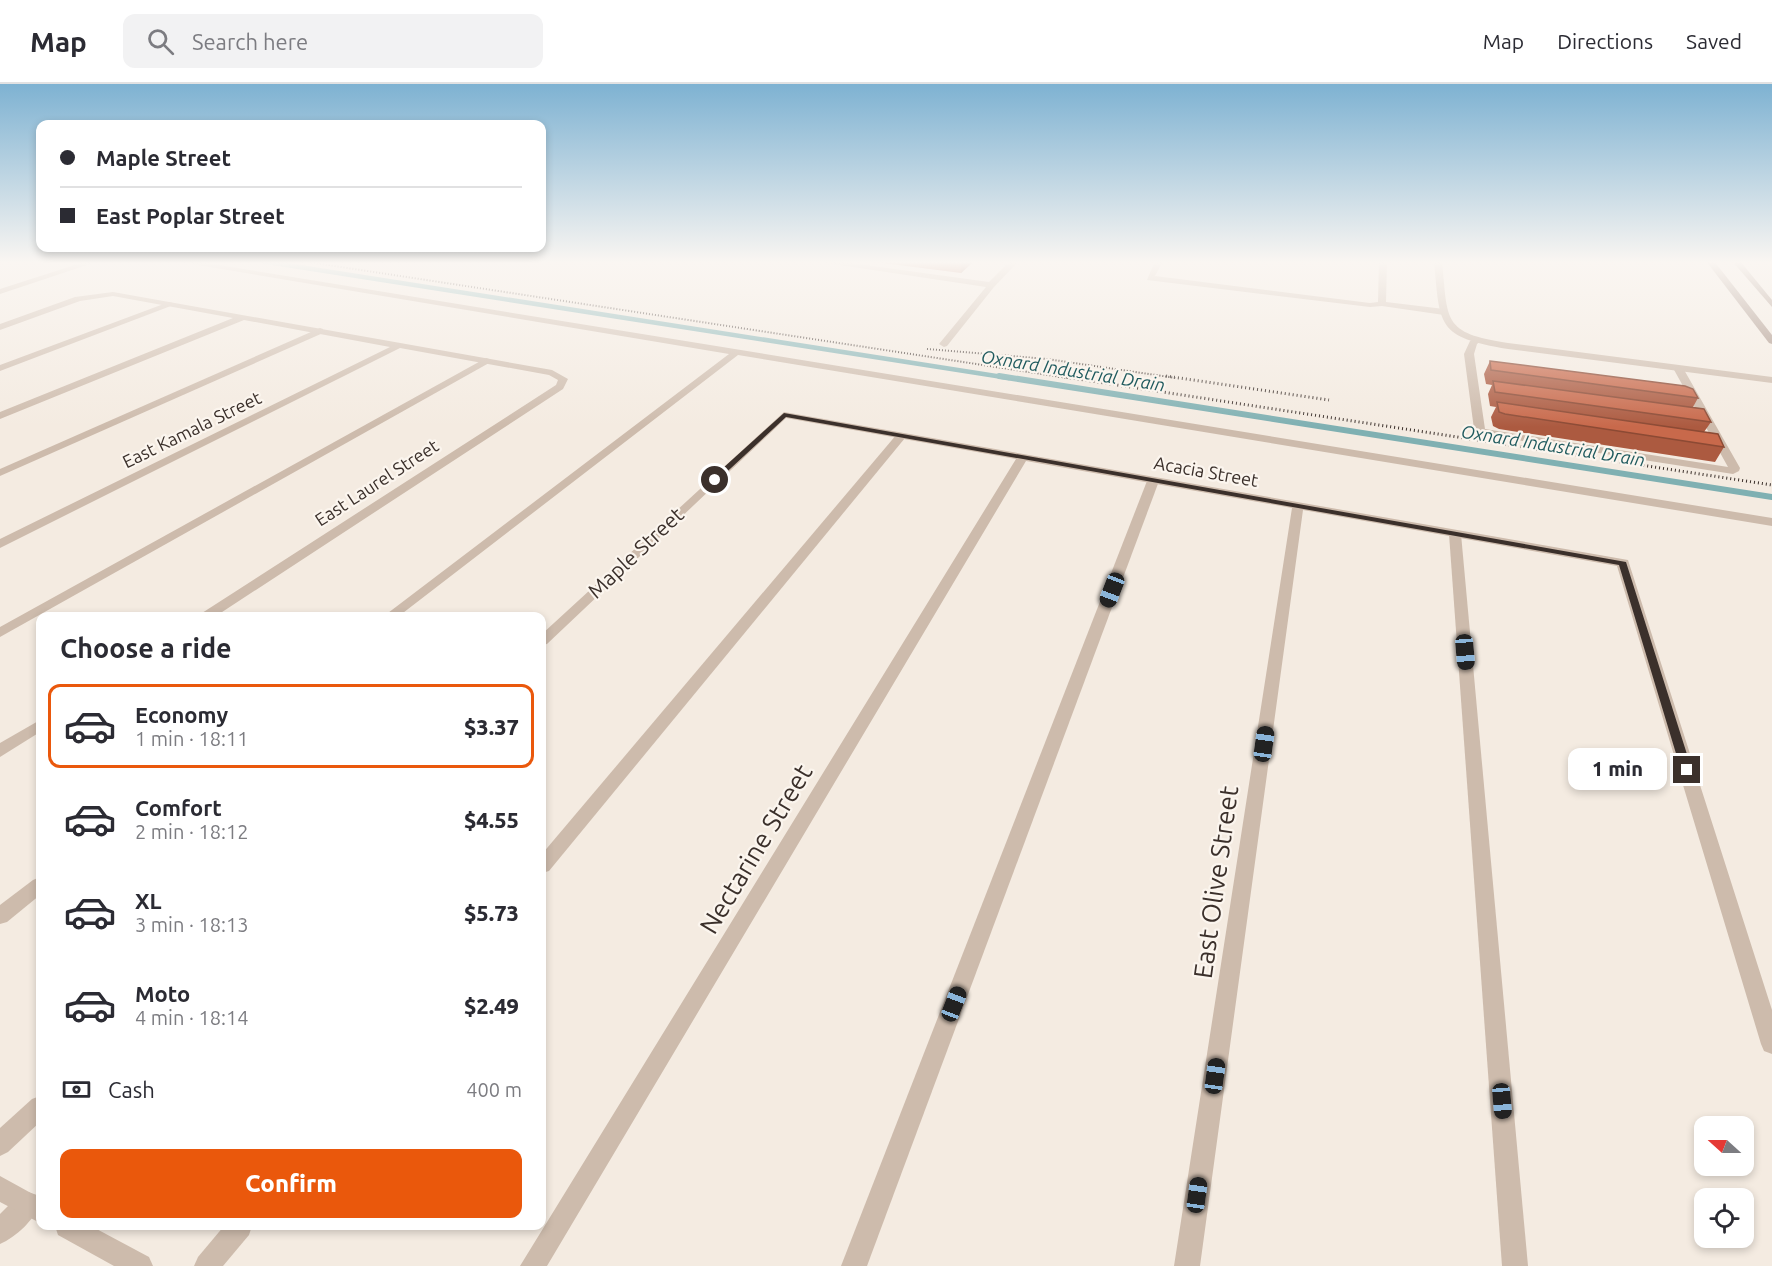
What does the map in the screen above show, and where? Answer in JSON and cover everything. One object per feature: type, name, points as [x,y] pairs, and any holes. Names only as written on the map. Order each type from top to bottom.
[{"type":"main road","points":[[1753,316],[1772,341]]},
{"type":"street","points":[[0,327],[31,316]]},
{"type":"street","points":[[0,368],[139,316]]},
{"type":"street","points":[[239,316],[486,361]]},
{"type":"street","points":[[517,316],[1768,521],[1772,536]]},
{"type":"street","points":[[944,344],[966,316]]},
{"type":"street","points":[[1445,316],[1453,329],[1478,340],[1508,346],[1772,380]]},
{"type":"street","points":[[0,416],[244,317]]},
{"type":"street","points":[[0,473],[320,331]]},
{"type":"street","points":[[1478,340],[1473,343],[1469,354],[1470,367],[1479,429],[1486,434],[1733,471],[1734,468],[1722,445],[1678,368]]},
{"type":"street","name":"East Kamala Street","points":[[0,544],[399,345]]},
{"type":"street","points":[[397,612],[737,352]]},
{"type":"street","points":[[38,612],[486,361]]},
{"type":"street","name":"East Laurel Street","points":[[213,612],[560,387],[563,379],[552,373],[486,361]]},
{"type":"street","points":[[1470,367],[1482,368]]},
{"type":"street","points":[[1473,387],[1485,389]]},
{"type":"street","points":[[1684,395],[1696,397]]},
{"type":"street","points":[[1476,410],[1488,411]]},
{"type":"street","name":"Acacia Street","points":[[784,415],[1623,563],[1772,1044]]},
{"type":"street","name":"Maple Street","points":[[546,637],[784,415]]},
{"type":"street","points":[[1696,418],[1708,420]]},
{"type":"street","points":[[546,861],[901,436]]},
{"type":"street","points":[[1710,443],[1722,445]]},
{"type":"street","name":"Nectarine Street","points":[[533,1266],[1022,458]]},
{"type":"street","points":[[854,1266],[1153,481]]},
{"type":"street","name":"East Olive Street","points":[[1187,1266],[1298,506]]},
{"type":"street","points":[[1455,534],[1515,1266]]},
{"type":"street","points":[[0,633],[36,613]]},
{"type":"street","points":[[0,751],[36,727]]},
{"type":"street","points":[[0,916],[36,888]]},
{"type":"street","points":[[0,1144],[36,1111]]},
{"type":"street","points":[[0,1188],[34,1207],[0,1231]]},
{"type":"street","points":[[74,1230],[140,1266]]},
{"type":"street","points":[[207,1266],[237,1230]]},
{"type":"building","points":[[1490,361],[1685,386],[1693,389],[1698,398],[1491,370]]},
{"type":"building","points":[[1493,381],[1704,409],[1711,422],[1495,392]]},
{"type":"building","points":[[1497,402],[1718,434],[1724,447],[1505,414],[1499,412]]},
{"type":"waterway","name":"Oxnard Industrial Drain","points":[[614,316],[1009,378]]},
{"type":"waterway","name":"Oxnard Industrial Drain","points":[[999,376],[1772,497]]},
{"type":"railway","points":[[663,316],[1068,378]]},
{"type":"railway","points":[[927,349],[1047,359],[1176,378]]},
{"type":"railway","points":[[1058,376],[1772,485]]},
{"type":"railway","points":[[1166,376],[1329,400]]},
{"type":"route","points":[[715,480],[784,415],[1623,563],[1687,770]]}]
